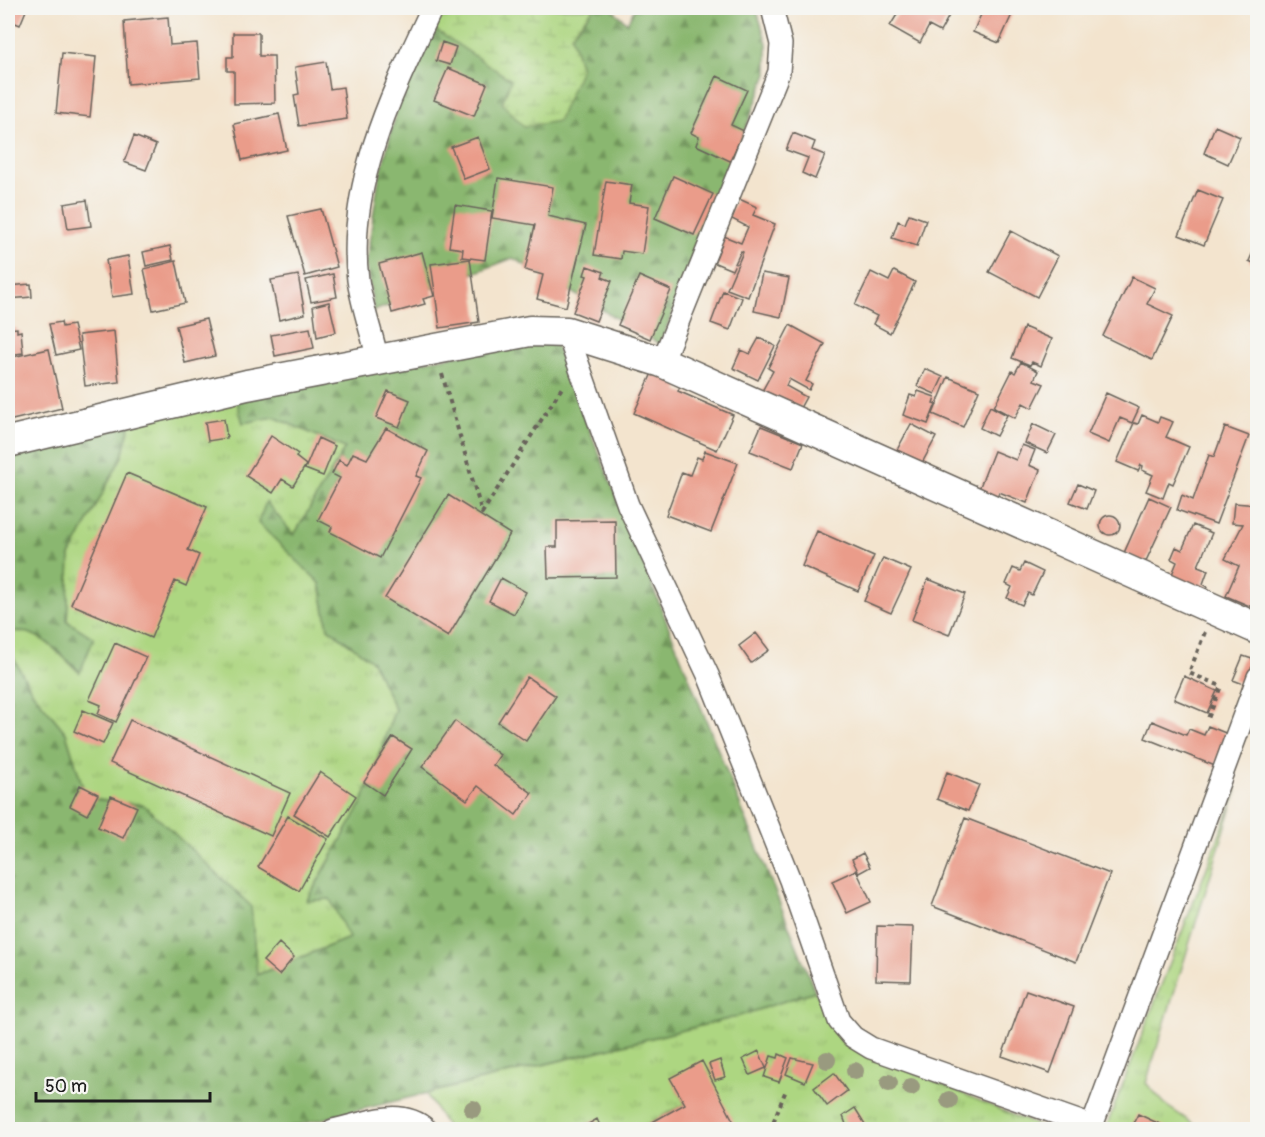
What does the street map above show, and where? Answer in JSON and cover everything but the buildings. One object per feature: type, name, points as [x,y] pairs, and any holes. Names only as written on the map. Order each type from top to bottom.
[{"type":"main road","points":[[8,442],[247,385],[530,331],[567,332],[662,362],[1257,629]]},
{"type":"street","points":[[378,360],[358,279],[358,230],[367,169],[378,128],[432,8]]},
{"type":"street","points":[[662,362],[779,72],[781,44],[772,8]]},
{"type":"street","points":[[567,332],[628,505],[708,675],[777,848],[839,1021],[854,1037],[871,1048],[1091,1128],[1257,677]]},
{"type":"street","points":[[333,1130],[396,1116],[417,1120],[428,1130]]},
{"type":"path","points":[[435,349],[482,513],[578,363]]},
{"type":"path","points":[[1207,721],[1221,686],[1189,673],[1214,609]]},
{"type":"path","points":[[770,1130],[786,1090]]},
{"type":"green space","points":[[445,8],[594,8],[571,35],[581,69],[558,121],[524,127],[502,103],[511,80],[433,28]]},
{"type":"green space","points":[[594,8],[611,8],[627,23],[635,8],[756,8],[767,43],[767,74],[660,344],[513,258],[374,311],[366,264],[378,184],[400,98],[433,28],[511,80],[581,69],[571,35]]},
{"type":"green space","points":[[553,339],[815,991],[736,1017],[282,1129],[8,1129],[8,648],[31,690],[66,733],[86,798],[144,805],[251,906],[257,975],[349,938],[330,899],[307,901],[362,803],[395,709],[372,661],[328,628],[320,583],[258,523],[266,502],[294,535],[345,448],[274,417],[243,423],[235,394]]},
{"type":"green space","points":[[235,394],[243,423],[274,417],[345,448],[294,536],[266,503],[259,523],[320,583],[328,628],[372,661],[395,709],[362,803],[307,900],[330,899],[350,938],[256,975],[86,798],[66,733],[31,690],[8,648],[8,632],[29,633],[55,649],[79,672],[67,621],[70,556],[122,456],[130,425]]},
{"type":"green space","points":[[130,425],[122,456],[70,556],[67,621],[94,638],[80,672],[56,649],[38,637],[19,631],[8,632],[8,460]]},
{"type":"green space","points":[[1237,790],[1146,1083],[1167,1106],[1201,1129],[1105,1130]]},
{"type":"green space","points":[[815,991],[841,1041],[1045,1129],[738,1129],[671,1078],[685,1104],[638,1129],[602,1129],[596,1120],[578,1129],[448,1129],[426,1094],[736,1017]]}]
